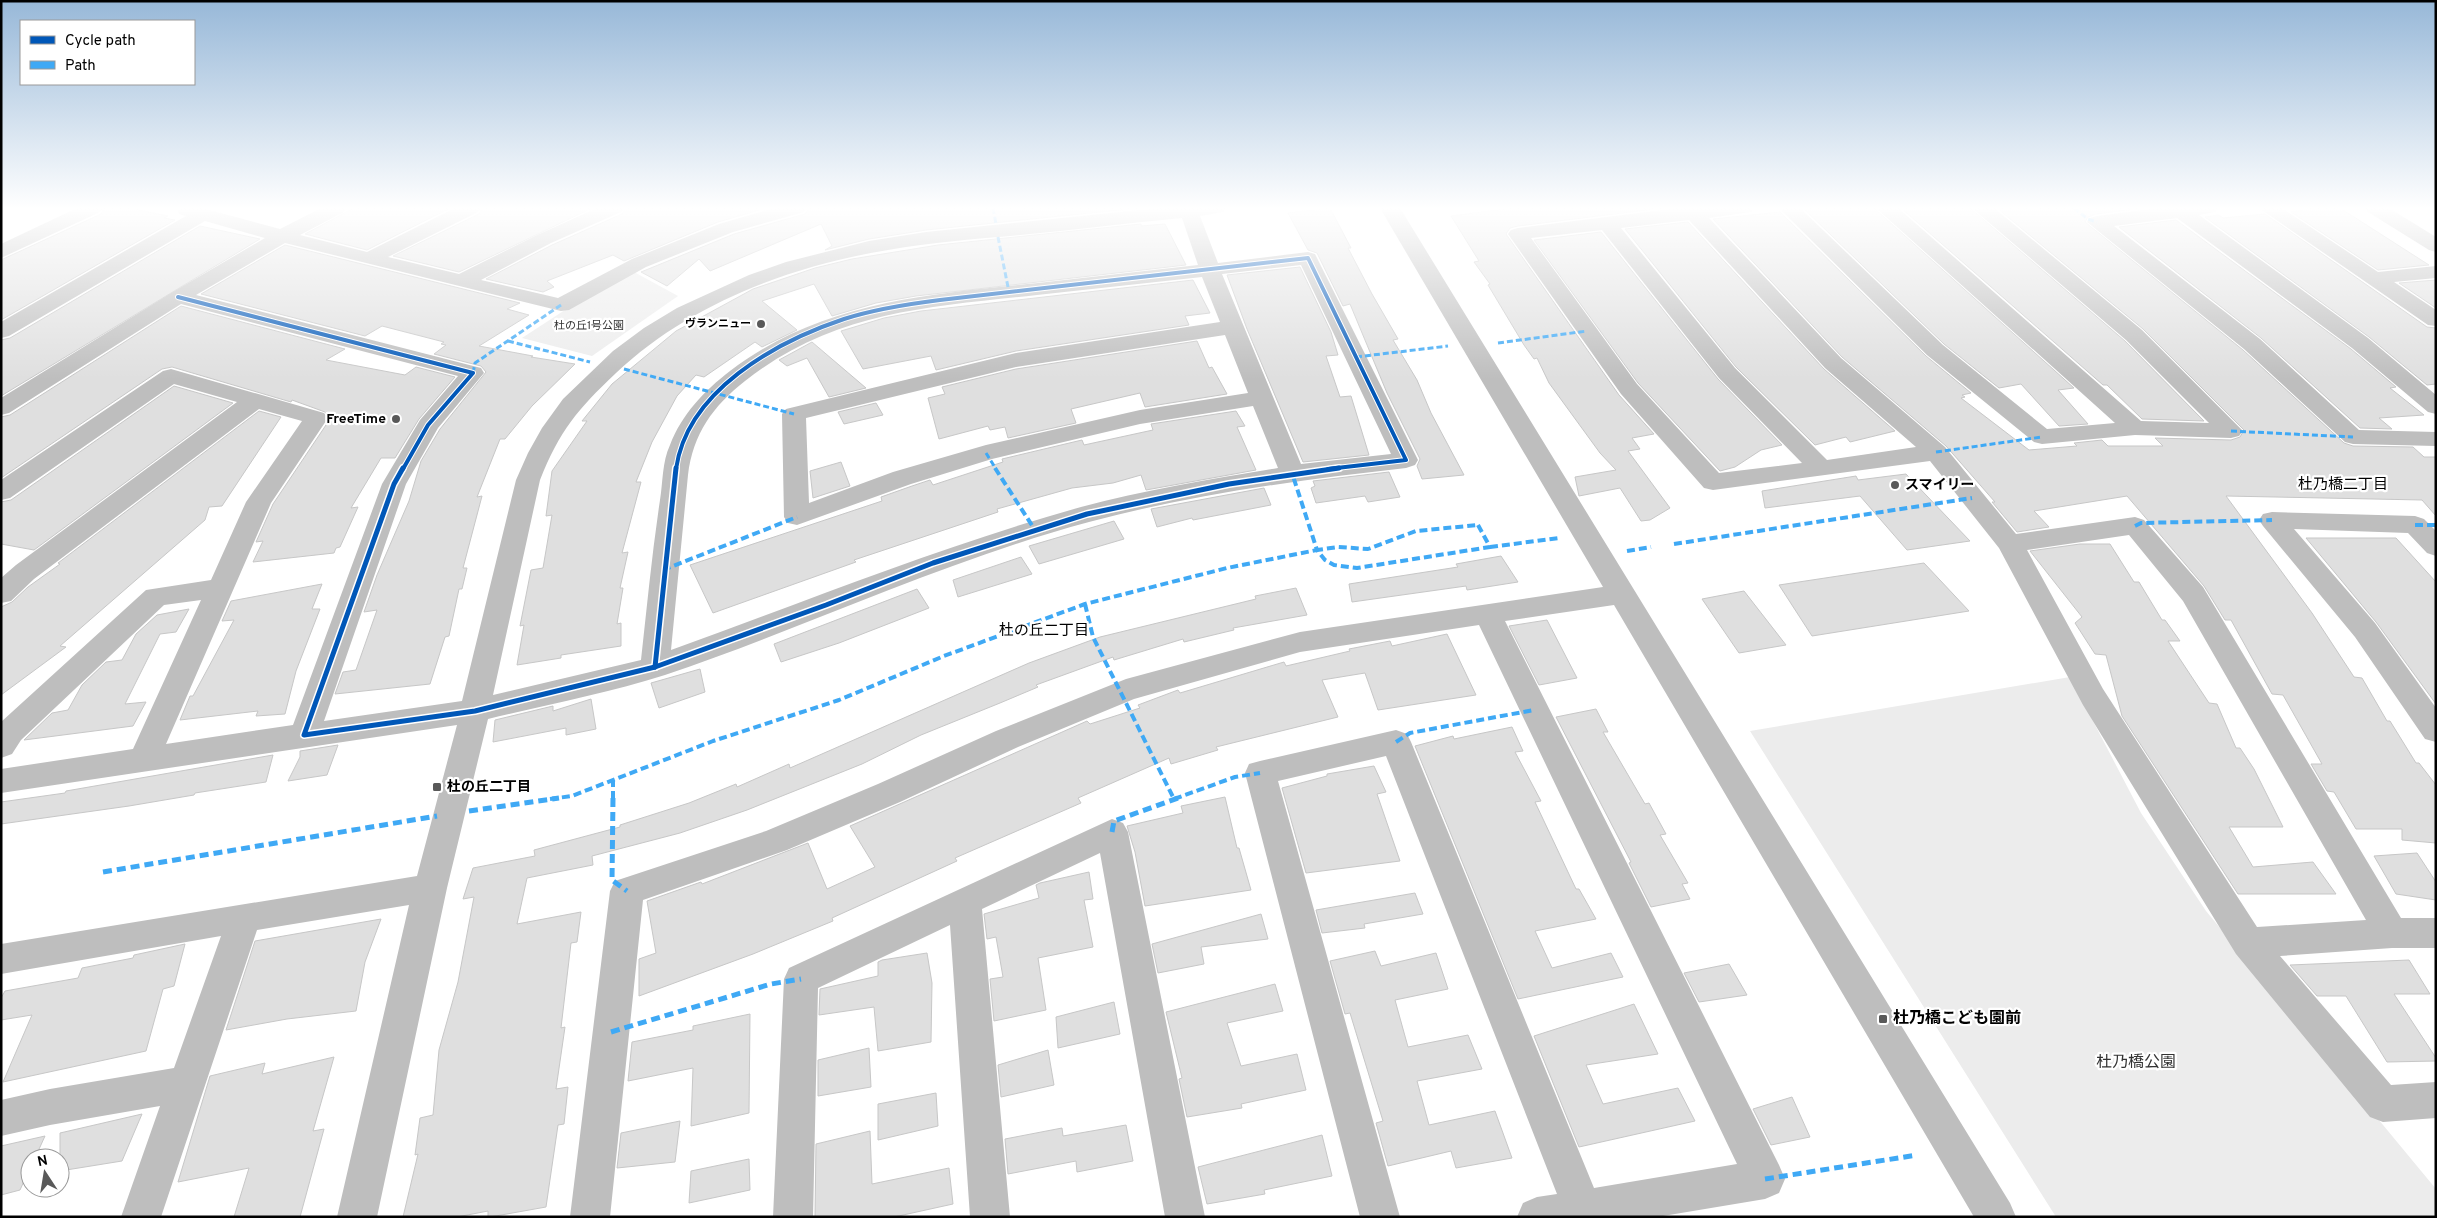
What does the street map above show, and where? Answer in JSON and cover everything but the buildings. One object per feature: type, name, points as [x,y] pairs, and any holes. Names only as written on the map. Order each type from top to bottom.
[{"type":"street","points":[[1,331],[116,265]]},
{"type":"street","points":[[1,408],[233,265]]},
{"type":"street","points":[[394,265],[561,305],[636,265]]},
{"type":"street","points":[[462,281],[494,265]]},
{"type":"street","points":[[357,1217],[430,888],[475,711],[528,480],[542,445],[566,409],[608,366],[643,338],[685,312],[721,294],[774,272],[798,265]]},
{"type":"street","points":[[1208,265],[1292,473]]},
{"type":"street","points":[[655,667],[664,565],[681,445],[696,418],[718,393],[743,372],[777,348],[805,333],[843,319],[894,306],[1252,265]]},
{"type":"street","points":[[1,781],[475,711],[655,667],[1007,538],[1088,514],[1156,498],[1292,473],[1406,460],[1311,265]]},
{"type":"street","points":[[1424,265],[1624,594],[1996,1217]]},
{"type":"street","points":[[1540,265],[1629,389],[1712,482],[1821,469],[1936,452]]},
{"type":"street","points":[[1640,265],[1727,374],[1821,469]]},
{"type":"street","points":[[1742,265],[1833,362],[1936,452],[2010,544],[2093,697],[2248,943],[2383,1104],[2436,1100]]},
{"type":"street","points":[[1847,265],[1935,350],[2042,437],[2135,428],[2231,431],[2134,335],[2050,265]]},
{"type":"street","points":[[1950,265],[2135,428]]},
{"type":"street","points":[[2151,265],[2252,344],[2353,437],[2436,439]]},
{"type":"street","points":[[2254,265],[2360,343],[2436,406]]},
{"type":"street","points":[[2356,265],[2436,320]]},
{"type":"street","points":[[2376,278],[2436,272]]},
{"type":"street","points":[[178,297],[371,345],[473,373],[428,425],[394,484],[304,735]]},
{"type":"street","points":[[1234,327],[1016,360],[794,414],[797,516],[902,478],[986,453],[1140,416],[1261,398]]},
{"type":"street","points":[[1,492],[171,376],[316,418],[259,502],[144,760]]},
{"type":"street","points":[[1,594],[25,572],[254,401]]},
{"type":"street","points":[[2436,547],[2414,524],[2272,520],[2365,630],[2436,732]]},
{"type":"street","points":[[2010,544],[2135,526],[2193,594],[2202,608],[2392,933]]},
{"type":"street","points":[[1,746],[10,732],[156,597],[220,588]]},
{"type":"street","points":[[590,1217],[627,891],[776,841],[889,793],[1006,739],[1126,690],[1300,642],[1624,594]]},
{"type":"street","points":[[1487,614],[1765,1179],[1538,1217]]},
{"type":"street","points":[[1380,1217],[1260,773],[1396,742],[1583,1209]]},
{"type":"street","points":[[793,1217],[802,979],[1112,832],[1185,1217]]},
{"type":"street","points":[[1,959],[244,917],[430,888]]},
{"type":"street","points":[[965,903],[990,1217]]},
{"type":"street","points":[[141,1217],[244,917]]},
{"type":"street","points":[[2248,943],[2392,933],[2436,933]]},
{"type":"street","points":[[1,1118],[50,1107],[186,1084]]},
{"type":"green space","name":"杜の丘1号公園","points":[[634,272],[678,296],[592,356],[522,338],[591,293]]},
{"type":"green space","name":"杜乃橋公園","points":[[2070,677],[2141,813],[2206,911],[2436,1189],[2436,1215],[2056,1217],[1750,731]]},
{"type":"marked path","points":[[1004,265],[1009,292]]},
{"type":"marked path","points":[[473,373],[475,363],[561,305]]},
{"type":"marked path","points":[[1498,343],[1587,331]]},
{"type":"marked path","points":[[508,341],[590,362]]},
{"type":"marked path","points":[[1356,357],[1448,346]]},
{"type":"marked path","points":[[624,369],[794,414]]},
{"type":"marked path","points":[[2231,431],[2353,437]]},
{"type":"marked path","points":[[1936,452],[2042,437]]},
{"type":"marked path","points":[[986,453],[1035,530]]},
{"type":"marked path","points":[[469,811],[572,796],[713,741],[839,700],[944,656],[1085,604],[1227,568],[1317,550],[1292,473]]},
{"type":"marked path","points":[[1674,544],[1972,498]]},
{"type":"marked path","points":[[663,570],[797,517]]},
{"type":"marked path","points":[[2135,526],[2141,523],[2249,519],[2272,520]]},
{"type":"marked path","points":[[1490,547],[1357,568],[1345,568],[1329,563],[1317,550],[1338,547],[1368,549],[1416,531],[1478,525],[1490,547],[1559,538]]},
{"type":"marked path","points":[[2415,525],[2436,525]]},
{"type":"marked path","points":[[1627,551],[1651,547]]},
{"type":"marked path","points":[[1085,604],[1093,637],[1174,799]]},
{"type":"marked path","points":[[1396,742],[1410,733],[1534,710]]},
{"type":"marked path","points":[[1112,832],[1114,821],[1235,777],[1260,773]]},
{"type":"marked path","points":[[613,780],[612,880],[627,891]]},
{"type":"marked path","points":[[103,872],[437,816]]},
{"type":"marked path","points":[[611,1032],[771,984],[801,979]]},
{"type":"marked path","points":[[1765,1179],[1917,1155]]},
{"type":"cycle path","points":[[655,667],[676,467],[681,446],[690,425],[706,405],[726,385],[749,367],[799,337],[823,326],[892,307],[1250,265]]},
{"type":"cycle path","points":[[655,667],[826,605],[933,563],[1087,514],[1229,484],[1292,473],[1406,460],[1311,265]]},
{"type":"cycle path","points":[[178,297],[371,345],[473,373],[428,425],[394,484],[304,735],[475,711],[655,667]]},
{"type":"place","name":"ヴランニュー","points":[[761,324]]},
{"type":"place","name":"FreeTime","points":[[396,419]]},
{"type":"place","name":"スマイリー","points":[[1895,485]]},
{"type":"place","name":"杜の丘二丁目","points":[[437,787]]},
{"type":"place","name":"杜乃橋こども園前","points":[[1883,1019]]},
{"type":"district","name":"杜乃橋二丁目","points":[[2343,485]]},
{"type":"district","name":"杜の丘二丁目","points":[[1044,631]]}]
